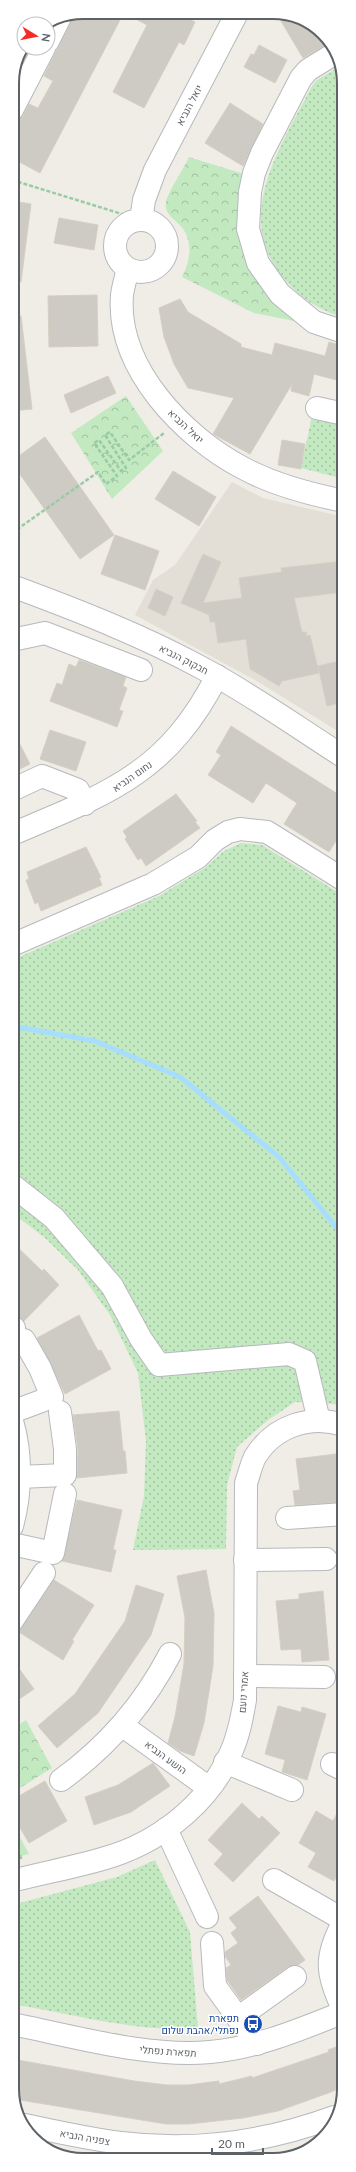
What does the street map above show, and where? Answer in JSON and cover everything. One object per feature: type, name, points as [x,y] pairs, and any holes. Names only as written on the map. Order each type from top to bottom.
[{"type":"street","name":"יואל הנביא","points":[[141,220],[144,200],[155,170],[234,19]]},
{"type":"street","points":[[19,96],[40,56]]},
{"type":"street","points":[[331,56],[308,70],[301,78],[262,153],[250,192],[248,229],[258,263],[280,294],[314,322],[337,330]]},
{"type":"street","points":[[141,220],[153,223],[160,228],[165,238],[166,250],[161,262],[152,269],[140,272],[128,269],[117,257],[115,241],[118,233],[126,225],[141,220]]},
{"type":"street","name":"יואל הנביא","points":[[128,269],[122,295],[124,323],[131,350],[144,377],[162,403],[179,422],[212,449],[243,469],[278,484],[337,499]]},
{"type":"street","points":[[317,408],[337,412]]},
{"type":"street","name":"חבקוק הנביא","points":[[19,589],[75,609],[141,637],[217,676],[337,753]]},
{"type":"street","points":[[62,640],[75,609]]},
{"type":"street","points":[[19,639],[45,633],[141,670]]},
{"type":"street","name":"נחום הנביא","points":[[19,831],[85,804],[124,784],[163,752],[198,711],[217,676]]},
{"type":"street","points":[[19,787],[42,776],[78,790],[85,804]]},
{"type":"street","points":[[19,942],[153,884],[198,857],[215,840],[228,832],[240,829],[267,832],[337,876]]},
{"type":"street","points":[[19,1190],[54,1218],[112,1286],[141,1339],[159,1365],[289,1354],[305,1361],[332,1423]]},
{"type":"street","points":[[19,1336],[40,1368],[52,1398],[19,1410]]},
{"type":"street","points":[[19,1477],[65,1475],[65,1449],[60,1412]]},
{"type":"street","name":"אמרי נועם","points":[[19,1879],[116,1855],[142,1844],[186,1814],[209,1788],[226,1762],[240,1726],[245,1700],[246,1484],[255,1458],[270,1438],[289,1426],[310,1421],[332,1423]]},
{"type":"street","points":[[19,1546],[53,1553],[65,1494]]},
{"type":"street","points":[[287,1518],[337,1514]]},
{"type":"street","points":[[245,1560],[326,1559]]},
{"type":"street","points":[[19,1610],[44,1572]]},
{"type":"street","points":[[61,1780],[90,1759],[123,1726],[146,1696],[170,1654]]},
{"type":"street","points":[[245,1676],[324,1677]]},
{"type":"street","name":"הושע הנביא","points":[[123,1726],[209,1788]]},
{"type":"street","points":[[226,1762],[292,1790]]},
{"type":"street","points":[[166,1829],[207,1917]]},
{"type":"street","points":[[274,1880],[337,1917]]},
{"type":"street","points":[[337,1934],[332,1943],[329,1960],[332,1983],[337,1995]]},
{"type":"street","points":[[212,1943],[215,1986],[257,2044]]},
{"type":"street","points":[[238,2018],[295,1977]]},
{"type":"street","name":"תפארת נפתלי","points":[[19,2025],[160,2052],[210,2052],[257,2044],[337,2015]]},
{"type":"street","name":"צפניה הנביא","points":[[32,2126],[120,2143],[179,2147],[229,2143],[264,2137],[330,2118]]},
{"type":"path","points":[[19,182],[141,220]]},
{"type":"path","points":[[19,528],[98,472],[106,484],[117,476],[94,443],[99,440],[121,471],[126,468],[105,435],[110,432],[129,460],[179,422]]},
{"type":"shaded area","points":[[232,482],[263,498],[337,515],[337,731],[255,680],[135,615],[153,580],[175,565]]},
{"type":"green space","points":[[336,69],[337,78],[337,315],[310,302],[296,291],[282,276],[268,253],[262,229],[262,204],[267,180],[288,131],[312,86],[317,80]]},
{"type":"green space","points":[[189,157],[247,175],[239,207],[241,248],[260,283],[300,322],[254,313],[182,277],[187,266],[189,243],[183,228],[169,215],[166,202]]},
{"type":"green space","points":[[126,396],[163,451],[112,499],[71,433]]},
{"type":"green space","points":[[312,416],[337,421],[337,477],[301,468]]},
{"type":"green space","points":[[241,843],[262,845],[337,892],[337,1405],[295,1402],[268,1420],[237,1447],[227,1485],[226,1549],[133,1550],[144,1496],[146,1441],[138,1373],[110,1315],[78,1270],[44,1237],[19,1218],[19,957],[159,896],[206,867],[224,851]]},
{"type":"green space","points":[[26,1720],[52,1768],[19,1789],[19,1724]]},
{"type":"green space","points":[[19,1836],[29,1854],[19,1856]]},
{"type":"green space","points":[[155,1860],[190,1932],[198,2029],[151,2028],[128,2025],[19,2005],[19,1903],[117,1877]]},
{"type":"green space","points":[[303,2145],[290,2151],[278,2153]]},
{"type":"building","points":[[120,19],[40,173],[19,162],[19,119],[23,116],[29,104],[38,108],[53,81],[44,76],[54,56],[56,56],[56,52],[72,20]]},
{"type":"building","points":[[136,19],[189,19],[195,22],[184,45],[179,42],[144,108],[113,92],[147,25]]},
{"type":"building","points":[[281,21],[290,21],[309,30],[325,45],[303,58]]},
{"type":"building","points":[[259,45],[287,60],[275,83],[244,67],[251,54],[254,55]]},
{"type":"building","points":[[230,103],[263,124],[243,166],[205,143]]},
{"type":"building","points":[[19,202],[31,204],[21,282],[19,282]]},
{"type":"building","points":[[59,218],[98,225],[94,250],[54,243]]},
{"type":"building","points":[[97,295],[98,346],[49,347],[48,296]]},
{"type":"building","points":[[180,299],[188,312],[241,344],[241,347],[272,355],[275,343],[325,356],[329,342],[337,344],[337,380],[314,374],[309,396],[291,391],[292,384],[250,454],[213,434],[234,398],[188,388],[174,364],[164,337],[159,308]]},
{"type":"building","points":[[19,316],[21,316],[32,409],[19,410]]},
{"type":"building","points":[[108,376],[116,393],[71,413],[64,395]]},
{"type":"building","points":[[45,437],[114,535],[80,559],[19,473],[19,456]]},
{"type":"building","points":[[282,440],[305,444],[301,469],[278,465]]},
{"type":"building","points":[[173,471],[216,497],[199,526],[155,499]]},
{"type":"building","points":[[115,535],[159,551],[145,590],[101,574]]},
{"type":"building","points":[[203,554],[221,562],[203,603],[242,598],[239,578],[282,572],[281,568],[337,562],[337,593],[294,598],[302,632],[306,632],[307,636],[310,635],[319,673],[282,681],[279,686],[250,669],[246,639],[218,643],[215,622],[210,622],[209,615],[181,603]]},
{"type":"building","points":[[156,589],[173,597],[165,616],[148,608]]},
{"type":"building","points":[[79,660],[126,677],[123,686],[127,688],[119,710],[123,711],[117,727],[50,701],[57,683],[62,685],[69,664],[76,667]]},
{"type":"building","points":[[337,662],[337,704],[327,706],[318,666]]},
{"type":"building","points":[[231,726],[337,794],[337,839],[329,852],[284,824],[297,803],[266,783],[253,803],[208,775],[221,755],[216,752]]},
{"type":"building","points":[[50,730],[86,742],[76,771],[40,759]]},
{"type":"building","points":[[19,743],[30,764],[19,770]]},
{"type":"building","points":[[176,794],[197,821],[195,822],[200,828],[146,866],[141,858],[138,860],[125,839],[127,837],[123,831]]},
{"type":"building","points":[[86,847],[101,877],[99,878],[102,885],[41,911],[38,902],[35,904],[26,880],[29,879],[27,872]]},
{"type":"building","points":[[19,1249],[42,1271],[44,1269],[59,1285],[24,1321],[19,1317]]},
{"type":"building","points":[[79,1315],[98,1351],[101,1350],[111,1369],[65,1394],[37,1338]]},
{"type":"building","points":[[119,1411],[127,1473],[77,1478],[78,1449],[73,1415]]},
{"type":"building","points":[[337,1454],[337,1502],[295,1505],[293,1491],[300,1490],[296,1459]]},
{"type":"building","points":[[77,1500],[122,1510],[113,1550],[116,1550],[111,1572],[62,1561]]},
{"type":"building","points":[[206,1570],[214,1613],[213,1666],[204,1723],[194,1756],[180,1751],[168,1743],[175,1717],[184,1664],[185,1618],[177,1576]]},
{"type":"building","points":[[54,1580],[94,1605],[72,1640],[74,1641],[63,1660],[19,1632]]},
{"type":"building","points":[[136,1585],[164,1594],[151,1635],[98,1713],[57,1748],[38,1726],[75,1694],[125,1621]]},
{"type":"building","points":[[323,1591],[329,1660],[302,1662],[301,1649],[281,1650],[276,1601],[299,1599],[299,1594]]},
{"type":"building","points":[[19,1669],[34,1689],[19,1699]]},
{"type":"building","points":[[278,1706],[301,1712],[302,1707],[326,1714],[307,1780],[282,1772],[285,1760],[265,1754]]},
{"type":"building","points":[[153,1763],[170,1786],[131,1812],[94,1825],[85,1797],[118,1785]]},
{"type":"building","points":[[45,1781],[67,1821],[29,1843],[19,1826],[19,1796]]},
{"type":"building","points":[[242,1803],[259,1819],[262,1816],[280,1833],[233,1882],[214,1864],[223,1854],[208,1840]]},
{"type":"building","points":[[316,1811],[333,1821],[337,1813],[337,1876],[334,1881],[308,1867],[316,1853],[299,1843]]},
{"type":"building","points":[[258,1896],[305,1960],[298,1965],[288,1967],[241,2000],[227,1980],[226,1968],[231,1965],[225,1956],[225,1952],[238,1943],[231,1933],[237,1928],[229,1918]]},
{"type":"building","points":[[337,2047],[337,2089],[278,2111],[243,2118],[189,2124],[166,2124],[20,2100],[19,2094],[19,2060],[134,2081],[167,2085],[188,2085],[219,2081],[219,2084],[252,2076],[252,2078],[329,2052],[328,2050]]},
{"type":"waterway","points":[[19,1027],[95,1041],[180,1077],[279,1157],[337,1228]]},
{"type":"place","name":"תפארת נפתלי/אהבת שלום","points":[[253,2024]]}]
